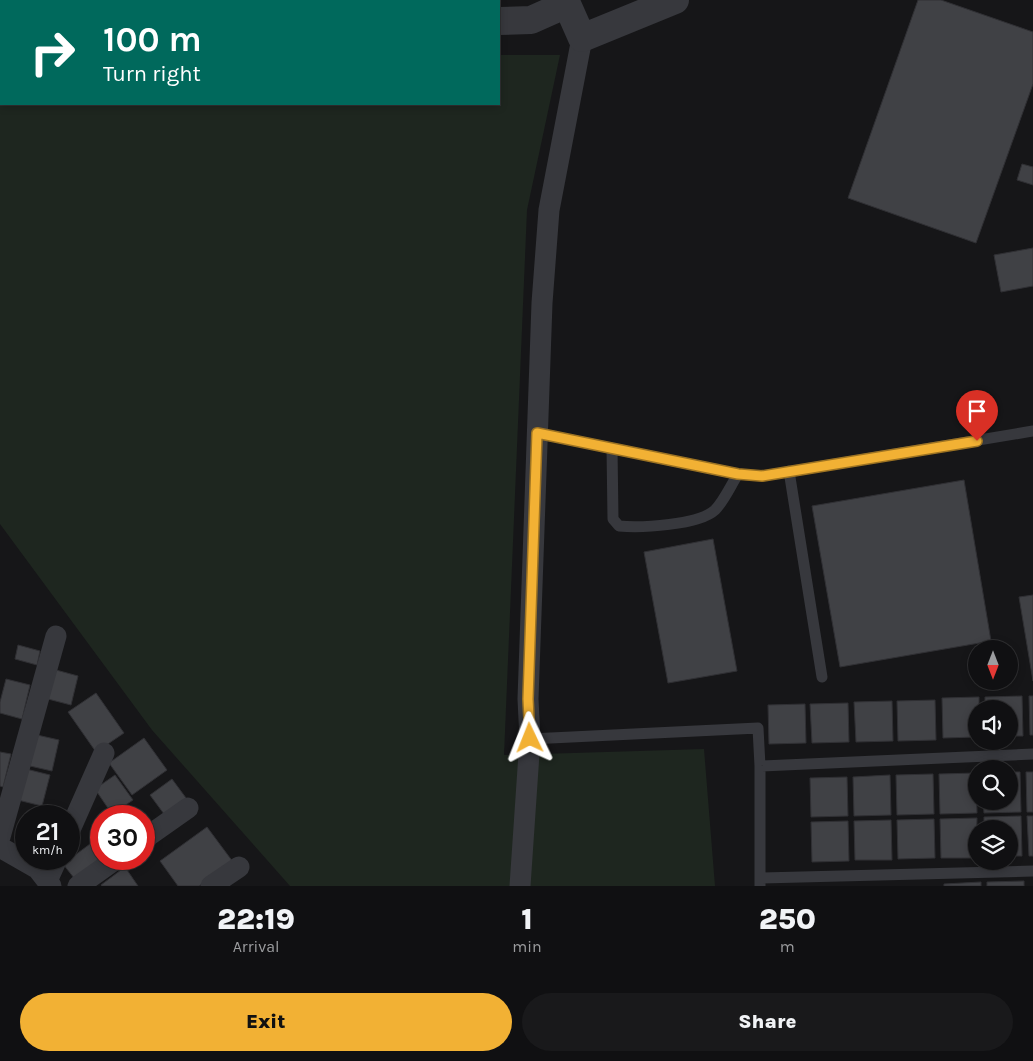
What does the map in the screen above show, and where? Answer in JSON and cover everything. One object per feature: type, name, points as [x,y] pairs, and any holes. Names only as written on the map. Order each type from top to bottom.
[{"type":"street","points":[[582,38],[675,0]]},
{"type":"street","points":[[500,21],[531,20],[570,2],[582,38],[549,210],[542,303],[528,699],[530,738],[520,886]]},
{"type":"street","points":[[0,837],[56,636]]},
{"type":"street","points":[[80,807],[104,753]]},
{"type":"street","points":[[155,831],[188,808]]},
{"type":"street","points":[[0,846],[38,869],[49,884]]},
{"type":"street","points":[[211,886],[239,867]]},
{"type":"street","points":[[49,884],[53,870]]},
{"type":"street","points":[[78,886],[101,870]]},
{"type":"lane","points":[[537,433],[738,474],[762,476],[1033,431]]},
{"type":"lane","points":[[612,448],[613,519],[619,526],[638,528],[705,517],[716,509],[738,474]]},
{"type":"lane","points":[[789,471],[822,677]]},
{"type":"lane","points":[[530,738],[758,728],[760,766],[760,882],[1033,872]]},
{"type":"lane","points":[[760,766],[1033,754]]},
{"type":"shaded area","points":[[500,55],[560,55],[527,210],[504,755],[704,749],[715,886],[290,886],[152,730],[0,524],[0,105],[500,105]]},
{"type":"building","points":[[918,0],[941,0],[1033,32],[1033,84],[976,243],[848,198]]},
{"type":"building","points":[[1022,164],[1033,167],[1033,185],[1017,180]]},
{"type":"building","points":[[1033,248],[1033,286],[1001,292],[994,255]]},
{"type":"building","points":[[964,480],[991,640],[968,640],[968,645],[840,667],[812,506]]},
{"type":"building","points":[[713,539],[737,671],[668,683],[644,552]]},
{"type":"building","points":[[1033,595],[1033,681],[1019,597]]},
{"type":"building","points":[[18,645],[40,651],[37,665],[15,659]]},
{"type":"building","points":[[56,670],[78,676],[71,705],[48,699]]},
{"type":"building","points":[[6,679],[30,685],[22,719],[0,713],[0,702]]},
{"type":"building","points":[[96,693],[124,733],[96,752],[68,712]]},
{"type":"building","points":[[1022,696],[1023,736],[1018,736],[1018,700],[985,700],[985,697]]},
{"type":"building","points":[[1029,696],[1033,696],[1033,735],[1030,735]]},
{"type":"building","points":[[979,697],[979,700],[968,700],[968,737],[943,738],[942,698]]},
{"type":"building","points":[[935,700],[936,740],[898,741],[897,701]]},
{"type":"building","points":[[892,701],[893,741],[856,742],[854,702]]},
{"type":"building","points":[[848,703],[849,742],[812,743],[810,704]]},
{"type":"building","points":[[805,704],[806,743],[769,744],[768,705]]},
{"type":"building","points":[[37,735],[59,740],[52,771],[30,766]]},
{"type":"building","points":[[144,738],[167,770],[132,795],[109,763]]},
{"type":"building","points":[[0,752],[11,754],[3,787],[0,786]]},
{"type":"building","points":[[26,769],[50,775],[42,805],[18,800]]},
{"type":"building","points":[[1018,772],[1020,772],[1021,812],[984,813],[984,810],[1018,810]]},
{"type":"building","points":[[1026,772],[1033,772],[1033,812],[1027,812]]},
{"type":"building","points":[[968,773],[968,810],[977,810],[977,813],[940,814],[939,774]]},
{"type":"building","points":[[933,774],[934,814],[897,815],[896,775]]},
{"type":"building","points":[[115,775],[133,800],[126,805],[106,805],[95,789]]},
{"type":"building","points":[[890,775],[891,815],[854,816],[853,777]]},
{"type":"building","points":[[847,777],[848,816],[811,817],[810,778]]},
{"type":"building","points":[[172,779],[189,802],[167,818],[150,795]]},
{"type":"building","points":[[1021,816],[1022,856],[1018,856],[1018,820],[984,820],[984,817]]},
{"type":"building","points":[[1027,816],[1033,816],[1033,856],[1029,856]]},
{"type":"building","points":[[977,818],[977,820],[968,820],[968,858],[941,858],[940,819]]},
{"type":"building","points":[[934,819],[935,858],[898,859],[897,820]]},
{"type":"building","points":[[891,820],[892,860],[855,860],[854,821]]},
{"type":"building","points":[[848,821],[849,861],[812,862],[811,822]]},
{"type":"building","points":[[207,827],[233,862],[199,886],[178,886],[160,861]]},
{"type":"building","points":[[90,844],[90,870],[96,870],[78,883],[68,870],[80,870],[80,851]]},
{"type":"building","points":[[121,870],[127,870],[138,886],[102,886]]},
{"type":"building","points":[[1024,881],[1024,886],[987,886],[987,882]]},
{"type":"building","points":[[981,882],[981,886],[944,886],[944,884]]},
{"type":"route","points":[[530,738],[528,699],[537,433],[754,476],[977,441]]}]
